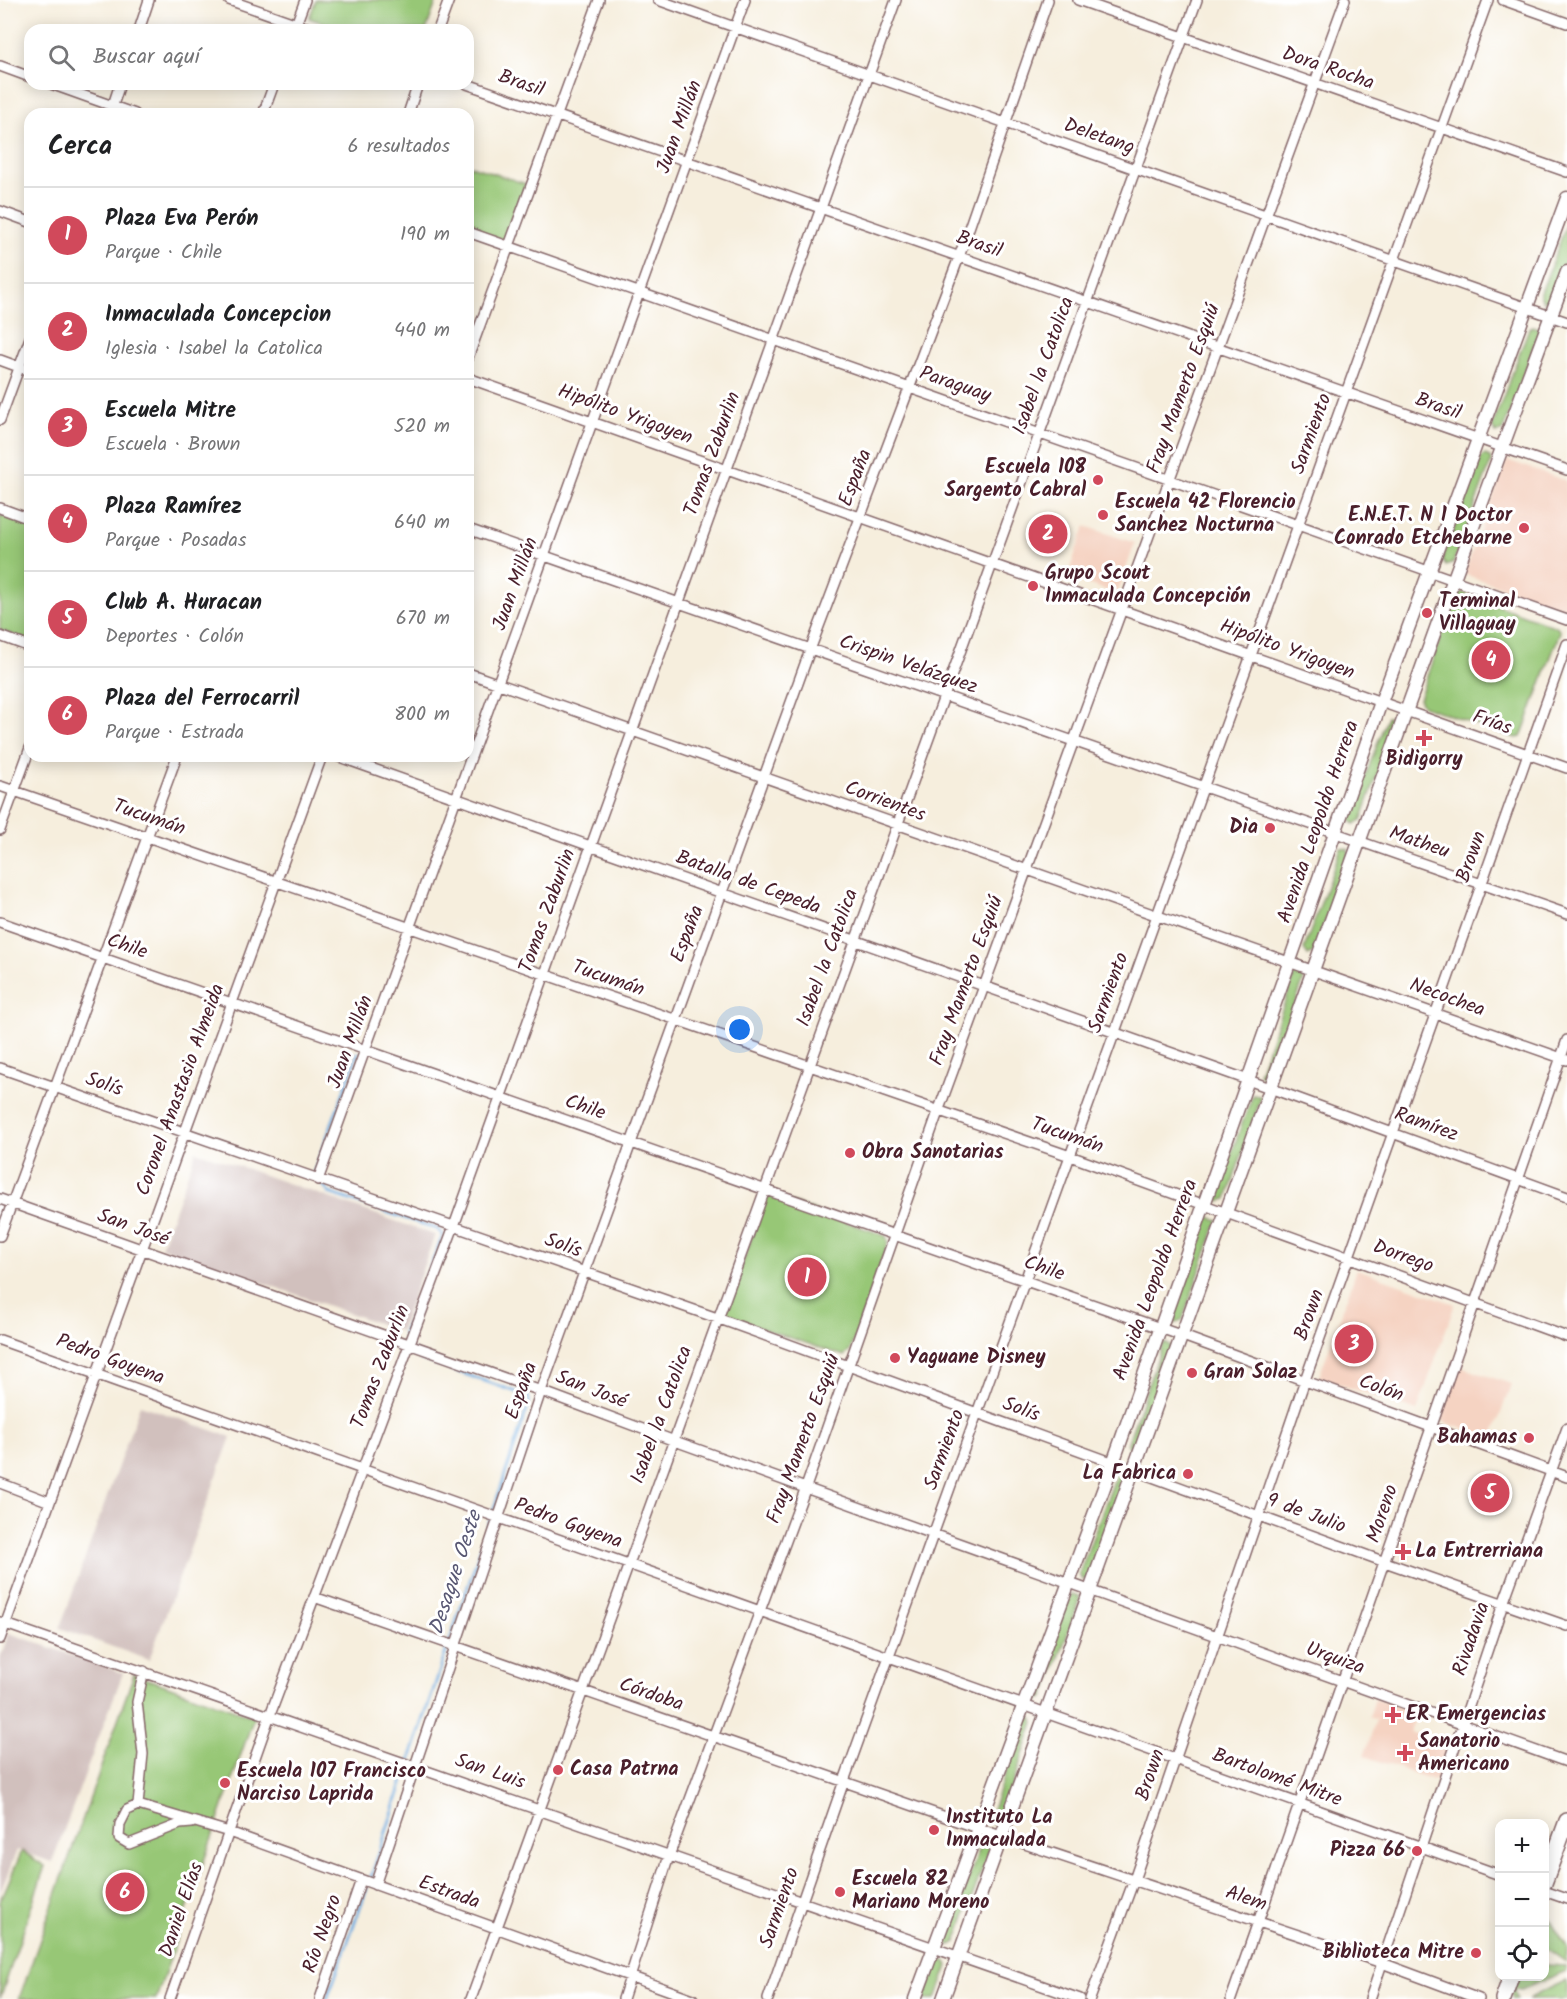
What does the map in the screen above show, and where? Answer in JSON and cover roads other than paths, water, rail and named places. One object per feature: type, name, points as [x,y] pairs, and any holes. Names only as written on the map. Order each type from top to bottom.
[{"type":"main road","points":[[1549,1873],[1567,1821]]},
{"type":"main road","points":[[1503,1999],[1510,1981]]},
{"type":"street","points":[[141,24],[149,0]]},
{"type":"street","points":[[229,0],[288,24]]},
{"type":"street","points":[[296,24],[305,0]]},
{"type":"street","points":[[440,24],[449,0]]},
{"type":"street","points":[[474,342],[599,0]]},
{"type":"street","name":"Deletang","points":[[658,0],[1527,308]]},
{"type":"street","name":"Juan Millán","points":[[474,751],[745,0]]},
{"type":"street","name":"Tomas Zaburlin","points":[[229,1832],[270,1714],[454,1226],[498,1097],[632,732],[676,603],[822,209],[896,0]]},
{"type":"street","name":"España","points":[[375,1885],[417,1766],[497,1517],[541,1390],[766,778],[810,650],[959,257],[1048,0]]},
{"type":"street","name":"Dora Rocha","points":[[1078,0],[1567,172]]},
{"type":"street","name":"Isabel la Catolica","points":[[471,1999],[538,1808],[1197,0]]},
{"type":"street","name":"Fray Mamerto Esquiú","points":[[623,1999],[669,1856],[806,1487],[938,1112],[1345,0]]},
{"type":"street","name":"Sarmiento","points":[[768,1999],[844,1781],[1488,0]]},
{"type":"street","points":[[1503,0],[1567,22]]},
{"type":"street","points":[[0,66],[24,75]]},
{"type":"street","name":"Brasil","points":[[474,86],[1479,440]]},
{"type":"street","points":[[65,90],[106,108]]},
{"type":"street","points":[[112,108],[118,90]]},
{"type":"street","points":[[265,108],[272,90]]},
{"type":"street","points":[[410,108],[416,90]]},
{"type":"street","name":"Avenida Leopoldo Herrera","points":[[915,1999],[1021,1706],[1113,1462],[1337,833],[1381,702],[1567,198]]},
{"type":"street","points":[[0,211],[24,220]]},
{"type":"street","name":"Paraguay","points":[[474,234],[1429,572]]},
{"type":"street","points":[[943,1999],[1453,581],[1567,273]]},
{"type":"street","points":[[1527,308],[1567,322]]},
{"type":"street","points":[[0,420],[24,356]]},
{"type":"street","points":[[0,360],[24,369]]},
{"type":"street","name":"Hipólito Yrigoyen","points":[[474,380],[1406,712]]},
{"type":"street","points":[[1479,440],[1567,470]]},
{"type":"street","points":[[0,508],[24,517]]},
{"type":"street","name":"Crispin Velázquez","points":[[474,531],[1337,833]]},
{"type":"street","points":[[1429,572],[1567,620]]},
{"type":"street","points":[[0,636],[24,645]]},
{"type":"street","name":"Brown","points":[[1090,1999],[1134,1880],[1305,1380],[1567,644]]},
{"type":"street","name":"Corrientes","points":[[474,675],[896,825],[1291,961]]},
{"type":"street","name":"Frías","points":[[1406,712],[1567,768]]},
{"type":"street","points":[[0,830],[25,762]]},
{"type":"street","points":[[0,1236],[175,762]]},
{"type":"street","name":"Coronel Anastasio Almeida","points":[[0,1639],[3,1623],[50,1502],[320,762]]},
{"type":"street","name":"Batalla de Cepeda","points":[[354,762],[1248,1080]]},
{"type":"street","name":"Juan Millán","points":[[318,1180],[367,1051],[470,762]]},
{"type":"street","name":"Tucumán","points":[[0,786],[1070,1156],[1227,1214]]},
{"type":"street","name":"Matheu","points":[[1337,833],[1567,914]]},
{"type":"street","name":"Chile","points":[[0,922],[1183,1336]]},
{"type":"street","name":"Necochea","points":[[1291,961],[1564,1059]]},
{"type":"street","name":"Moreno","points":[[1230,1999],[1518,1179],[1564,1059],[1567,1040]]},
{"type":"street","name":"Solís","points":[[0,1068],[717,1318],[1135,1470]]},
{"type":"street","name":"Ramírez","points":[[1248,1080],[1567,1197]]},
{"type":"street","name":"San José","points":[[0,1199],[541,1390],[672,1440],[1090,1589]]},
{"type":"street","name":"Dorrego","points":[[1227,1214],[1567,1337]]},
{"type":"street","name":"Colón","points":[[1183,1336],[1432,1426],[1567,1478]]},
{"type":"street","name":"Pedro Goyena","points":[[0,1340],[1044,1714]]},
{"type":"street","name":"Rivadavia","points":[[1370,1999],[1503,1604],[1567,1428]]},
{"type":"street","name":"9 de Julio","points":[[1135,1470],[1385,1563],[1567,1626]]},
{"type":"street","points":[[0,1483],[50,1502]]},
{"type":"street","name":"Urquiza","points":[[1090,1589],[1567,1762]]},
{"type":"street","name":"Córdoba","points":[[314,1597],[456,1644],[1000,1836]]},
{"type":"street","name":"San Luis","points":[[3,1623],[270,1714],[1080,1999]]},
{"type":"street","points":[[138,1805],[143,1754],[137,1702],[144,1671]]},
{"type":"street","name":"Bartolomé Mitre","points":[[1044,1714],[1299,1806],[1495,1873]]},
{"type":"street","name":"Estrada","points":[[192,1823],[180,1824],[129,1844],[119,1838],[120,1824],[128,1810],[138,1805],[192,1823],[229,1832],[693,1999]]},
{"type":"street","name":"Daniel Elías","points":[[170,1999],[229,1832]]},
{"type":"street","name":"Alem","points":[[1000,1836],[1382,1963],[1479,1999]]},
{"type":"street","name":"Río Negro","points":[[320,1999],[361,1880]]},
{"type":"street","points":[[1549,1892],[1567,1899]]},
{"type":"waterway","name":"Desague Oeste","points":[[316,1175],[314,1172],[358,1053]]},
{"type":"waterway","name":"Desague Oeste","points":[[322,1183],[329,1193],[437,1229],[443,1235],[403,1334],[406,1339]]},
{"type":"waterway","name":"Desague Oeste","points":[[371,1877],[529,1403],[528,1396],[421,1359],[414,1351]]},
{"type":"waterway","name":"Desague Oeste","points":[[327,1999],[367,1888]]},
{"type":"place","name":"Escuela 108 Sargento Cabral","points":[[1098,480]]},
{"type":"place","name":"Escuela 42 Florencio Sanchez Nocturna","points":[[1103,515]]},
{"type":"place","name":"E.N.E.T. N 1 Doctor Conrado Etchebarne","points":[[1524,528]]},
{"type":"place","name":"Inmaculada Concepcion","points":[[1048,534]]},
{"type":"place","name":"Grupo Scout Inmaculada Concepción","points":[[1033,586]]},
{"type":"place","name":"Terminal Villaguay","points":[[1427,613]]},
{"type":"place","name":"Plaza Ramírez","points":[[1491,660]]},
{"type":"place","name":"Bidigorry","points":[[1424,738]]},
{"type":"place","name":"Dia","points":[[1270,828]]},
{"type":"place","name":"Obra Sanotarias","points":[[850,1153]]},
{"type":"place","name":"Plaza Eva Perón","points":[[807,1277]]},
{"type":"place","name":"Escuela Mitre","points":[[1354,1344]]},
{"type":"place","name":"Yaguane Disney","points":[[895,1358]]},
{"type":"place","name":"Gran Solaz","points":[[1192,1373]]},
{"type":"place","name":"Bahamas","points":[[1529,1438]]},
{"type":"place","name":"La Fabrica","points":[[1188,1474]]},
{"type":"place","name":"Club A. Huracan","points":[[1490,1493]]},
{"type":"place","name":"La Entrerriana","points":[[1403,1552]]},
{"type":"place","name":"ER Emergencias","points":[[1393,1715]]},
{"type":"place","name":"Sanatorio Americano","points":[[1405,1753]]},
{"type":"place","name":"Casa Patrna","points":[[558,1770]]},
{"type":"place","name":"Escuela 107 Francisco Narciso Laprida","points":[[225,1783]]},
{"type":"place","name":"Instituto La Inmaculada","points":[[934,1830]]},
{"type":"place","name":"Pizza 66","points":[[1417,1851]]},
{"type":"place","name":"Plaza del Ferrocarril","points":[[125,1892]]},
{"type":"place","name":"Escuela 82 Mariano Moreno","points":[[840,1892]]},
{"type":"place","name":"Biblioteca Mitre","points":[[1476,1953]]}]
